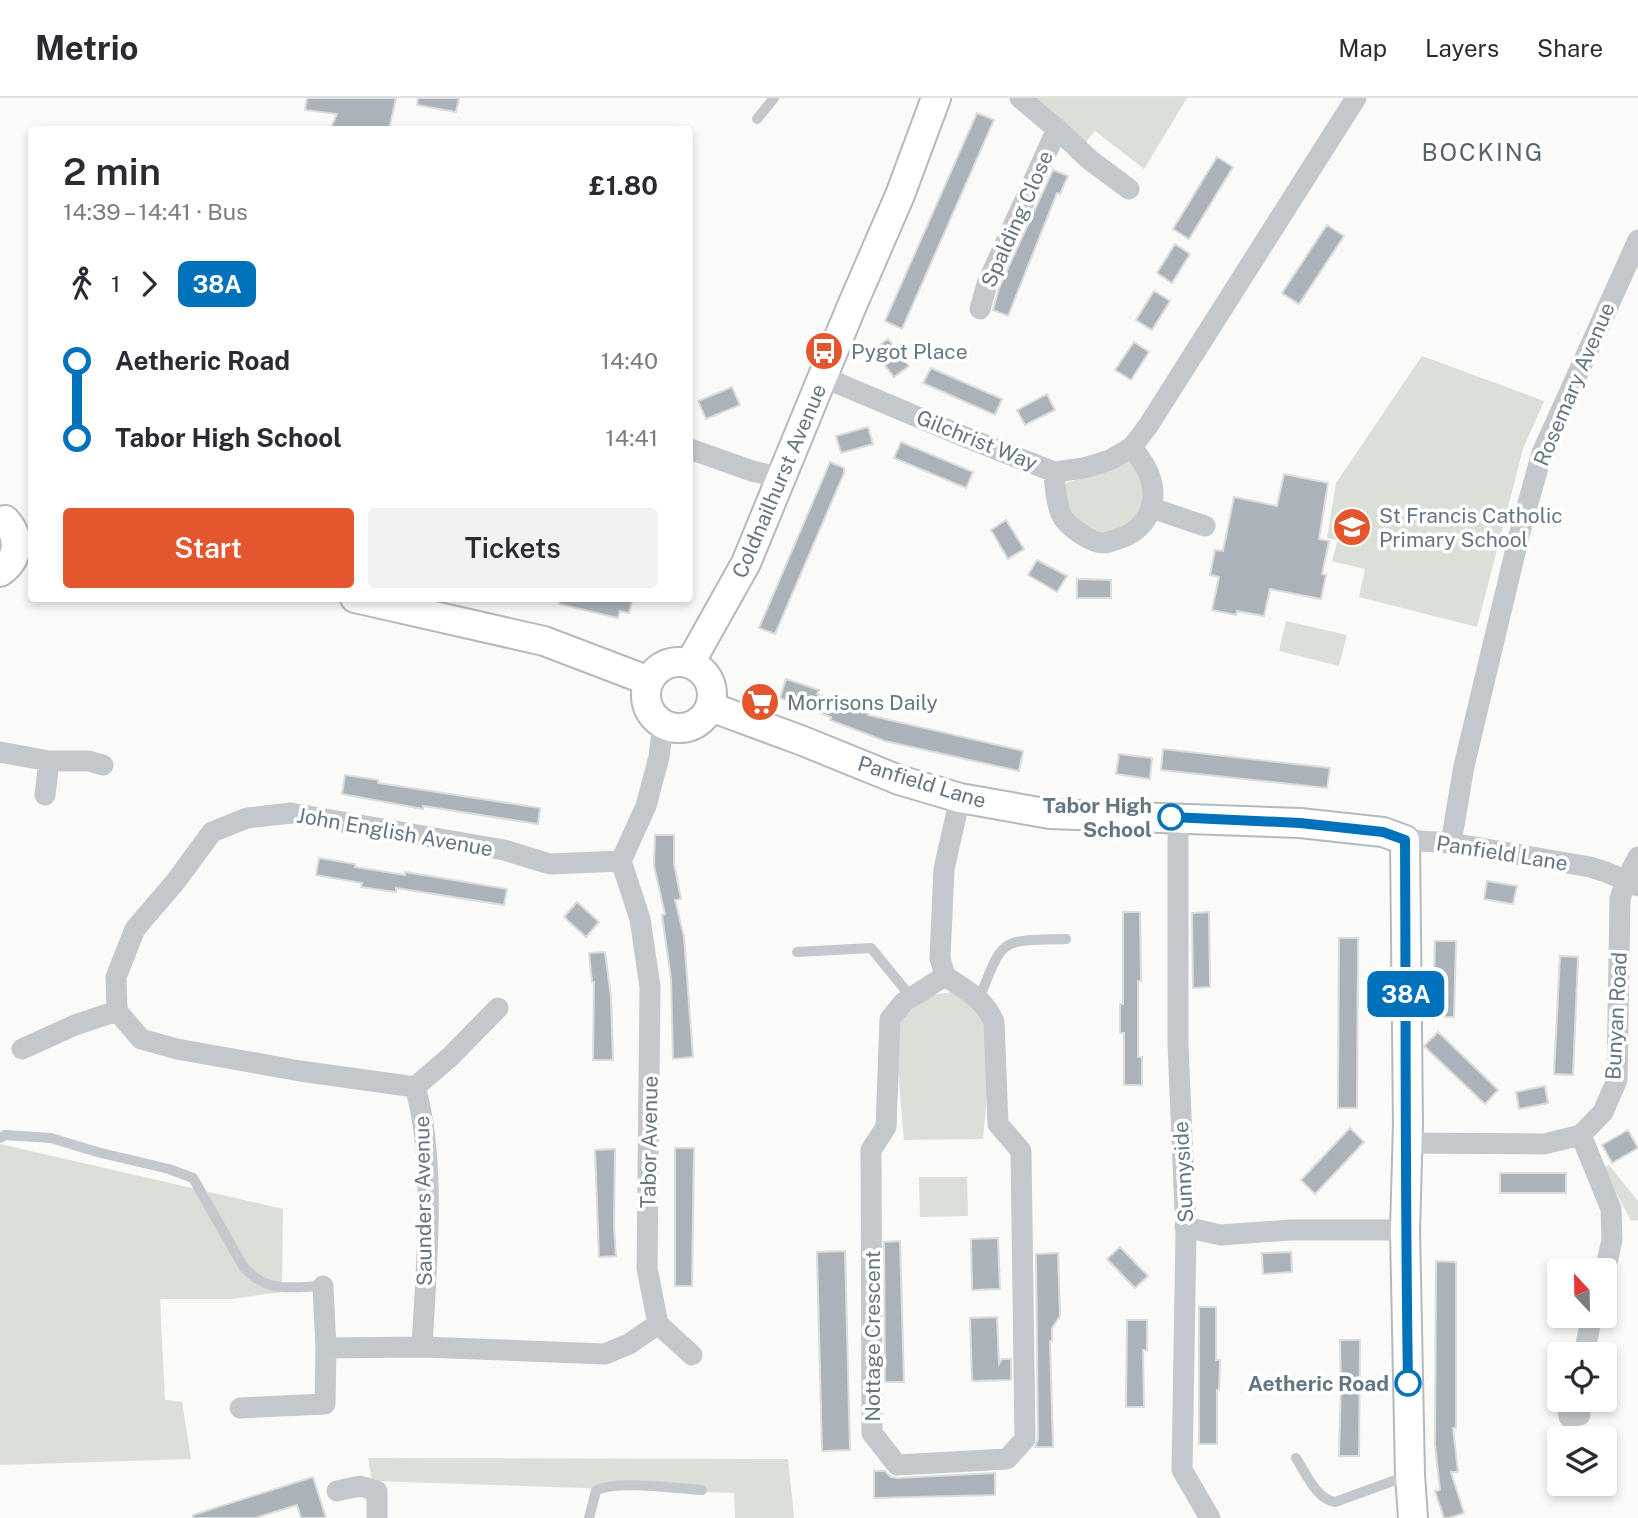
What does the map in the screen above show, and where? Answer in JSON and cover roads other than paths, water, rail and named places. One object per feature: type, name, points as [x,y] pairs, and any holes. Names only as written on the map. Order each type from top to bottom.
[{"type":"street","name":"Coldnailhurst Avenue","points":[[690,663],[746,564],[900,195],[936,98]]},
{"type":"street","name":"Spalding Close","points":[[1020,98],[1090,160],[1129,189]]},
{"type":"street","points":[[1054,471],[1062,517],[1076,532],[1104,543],[1124,538],[1145,523],[1152,508],[1152,484],[1132,447],[1356,98]]},
{"type":"street","name":"Spalding Close","points":[[980,309],[987,284],[1056,129]]},
{"type":"street","name":"Rosemary Avenue","points":[[1451,843],[1453,818],[1520,533],[1542,453],[1638,240]]},
{"type":"street","name":"Gilchrist Way","points":[[823,377],[1054,471],[1084,468],[1110,460],[1132,447]]},
{"type":"street","points":[[693,450],[751,471],[782,478]]},
{"type":"street","points":[[1152,508],[1205,526]]},
{"type":"street","points":[[2,519],[28,528]]},
{"type":"street","points":[[2,519],[15,535],[13,566]]},
{"type":"street","points":[[373,602],[544,641],[649,681]]},
{"type":"street","points":[[690,663],[700,669],[710,681],[710,707],[698,722],[686,728],[663,724],[654,717],[647,705],[649,681],[657,670],[666,664],[690,663]]},
{"type":"street","name":"Panfield Lane","points":[[710,707],[898,780],[960,798],[1050,814],[1300,823],[1383,832],[1405,840],[1451,843],[1590,867],[1632,883]]},
{"type":"street","points":[[621,861],[646,806],[659,757],[663,724]]},
{"type":"street","points":[[0,752],[50,761],[89,761],[103,765]]},
{"type":"street","points":[[45,795],[50,761]]},
{"type":"street","points":[[945,976],[940,957],[944,869],[960,798]]},
{"type":"street","name":"John English Avenue","points":[[117,1012],[117,977],[135,929],[176,881],[212,832],[247,818],[291,813],[504,850],[550,864],[621,861]]},
{"type":"street","name":"Sunnyside","points":[[1178,817],[1178,1045],[1185,1227],[1182,1471],[1210,1518]]},
{"type":"street","points":[[1405,840],[1405,1230],[1413,1518]]},
{"type":"street","name":"Bunyan Road","points":[[1581,1135],[1603,1112],[1617,1080],[1620,899],[1632,883],[1638,857]]},
{"type":"street","name":"Tabor Avenue","points":[[621,861],[640,919],[650,987],[647,1268],[659,1324]]},
{"type":"street","name":"Nottage Crescent","points":[[945,976],[979,999],[989,1010],[994,1022],[998,1124],[1021,1151],[1025,1439],[1007,1459],[897,1465],[872,1433],[871,1150],[886,1126],[890,1019],[904,1002],[912,998],[945,976]]},
{"type":"street","points":[[415,1087],[450,1057],[498,1008]]},
{"type":"street","points":[[22,1049],[75,1025],[117,1012]]},
{"type":"street","name":"Saunders Avenue","points":[[117,1012],[141,1039],[177,1049],[300,1071],[415,1087],[424,1116],[427,1189],[422,1347]]},
{"type":"street","points":[[1407,1143],[1545,1144],[1581,1135],[1611,1209],[1612,1240],[1608,1258]]},
{"type":"street","points":[[1185,1227],[1222,1235],[1290,1230],[1405,1230]]},
{"type":"street","points":[[240,1408],[325,1404],[323,1286]]},
{"type":"street","points":[[326,1348],[422,1347],[605,1354],[629,1344],[659,1324],[692,1355]]},
{"type":"street","points":[[1568,1412],[1569,1417],[1580,1415],[1580,1412]]},
{"type":"street","points":[[337,1491],[360,1486],[377,1491],[376,1518]]},
{"type":"lane","points":[[757,119],[774,98]]},
{"type":"lane","points":[[979,999],[1002,947],[1012,941],[1066,939]]},
{"type":"lane","points":[[797,952],[871,948],[912,998]]},
{"type":"lane","points":[[0,1138],[5,1135],[51,1138],[97,1153],[169,1168],[193,1178],[243,1266],[253,1278],[268,1286],[323,1286]]},
{"type":"lane","points":[[1296,1458],[1320,1495],[1327,1501],[1335,1502],[1410,1475]]},
{"type":"lane","points":[[589,1518],[596,1491],[602,1487],[702,1490]]},
{"type":"place","name":"Pygot Place","points":[[824,351]]},
{"type":"place","name":"St Francis Catholic Primary School","points":[[1352,527]]},
{"type":"place","name":"Morrisons Daily","points":[[760,702]]},
{"type":"place","name":"Tabor High School","points":[[1171,817]]},
{"type":"place","name":"Aetheric Road","points":[[1408,1383]]},
{"type":"district","name":"BOCKING","points":[[1483,152]]}]
